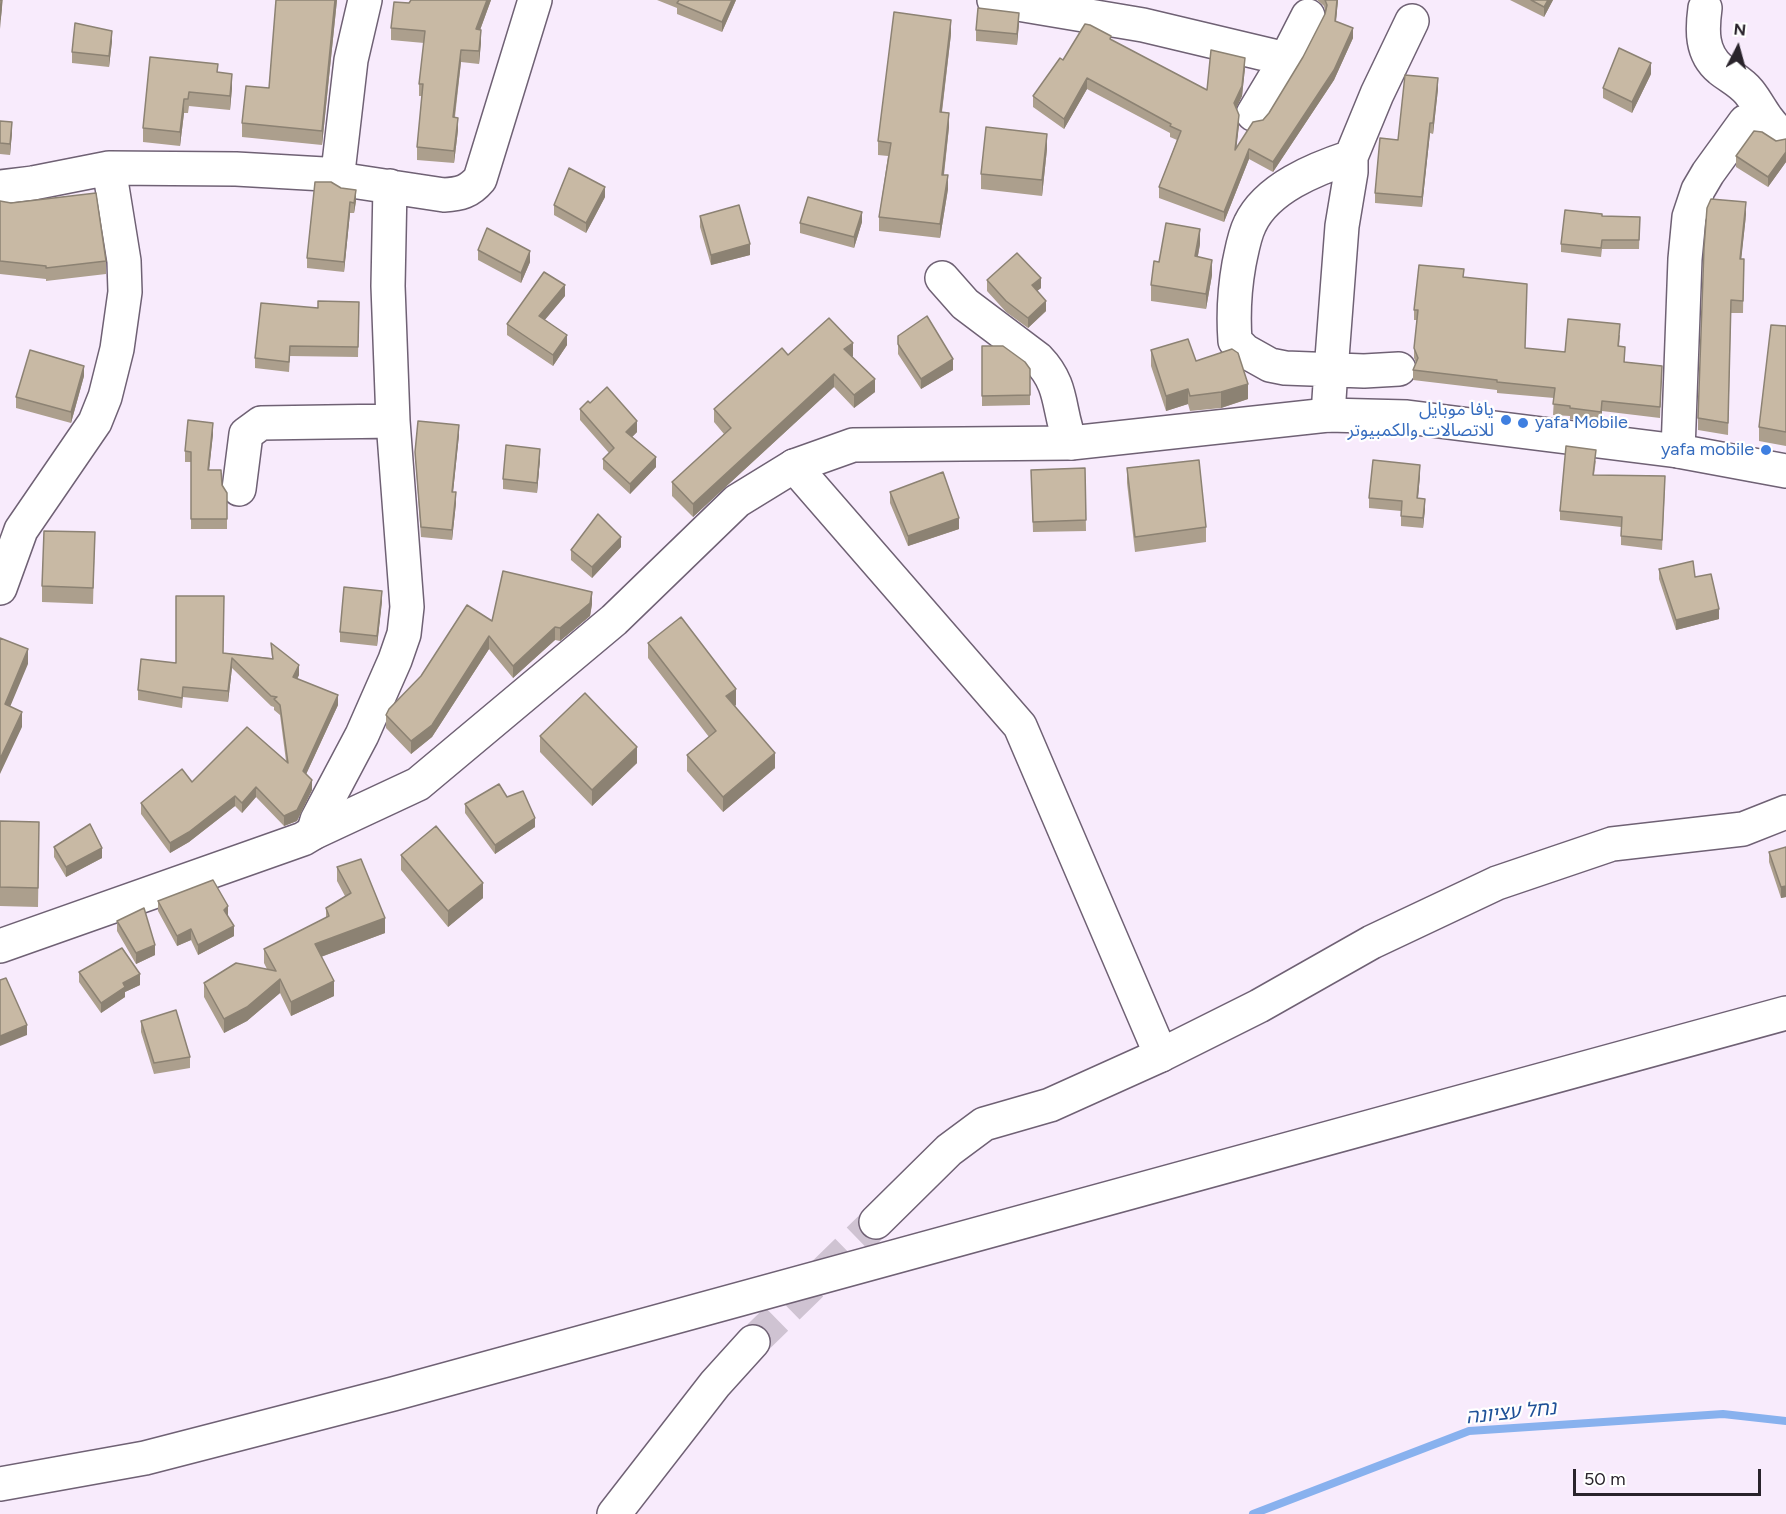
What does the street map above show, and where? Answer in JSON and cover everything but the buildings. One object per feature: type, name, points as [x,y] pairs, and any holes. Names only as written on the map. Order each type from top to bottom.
[{"type":"main road","points":[[365,0],[351,60],[338,172],[345,180],[444,195],[471,190],[480,179],[535,0]]},
{"type":"main road","points":[[994,0],[1143,25],[1286,59]]},
{"type":"main road","points":[[1705,8],[1704,44],[1711,59],[1719,68],[1741,83],[1777,131]]},
{"type":"main road","points":[[1252,114],[1286,59],[1308,16]]},
{"type":"main road","points":[[1329,415],[1330,384],[1326,370],[1332,358],[1342,226],[1352,172],[1351,157],[1377,94],[1412,21]]},
{"type":"main road","points":[[1678,451],[1685,260],[1689,217],[1693,202],[1707,173],[1745,122],[1777,131]]},
{"type":"main road","points":[[1351,157],[1335,162],[1276,193],[1264,203],[1250,222],[1245,235],[1234,291],[1235,341],[1245,351],[1270,365],[1285,368],[1399,369]]},
{"type":"main road","points":[[0,187],[109,168],[120,170],[236,169],[324,174],[338,172]]},
{"type":"main road","points":[[0,588],[21,530],[94,422],[105,397],[117,348],[125,292],[124,261],[109,168]]},
{"type":"main road","points":[[313,833],[317,819],[362,735],[404,634],[406,607],[393,421],[388,286],[390,186]]},
{"type":"main road","points":[[942,278],[965,304],[1046,367],[1061,399],[1071,443]]},
{"type":"main road","points":[[0,946],[303,839],[418,784],[614,620],[737,501],[794,466],[853,445],[1071,443],[1329,415],[1407,417],[1678,451],[1786,471]]},
{"type":"main road","points":[[239,489],[246,434],[261,423],[393,421]]},
{"type":"main road","points":[[794,466],[1020,726],[1161,1055]]},
{"type":"main road","points":[[876,1222],[949,1150],[984,1124],[1050,1105],[1161,1055],[1259,1005],[1372,942],[1497,883],[1612,844],[1743,829],[1786,812]]},
{"type":"main road","points":[[0,1485],[145,1458],[393,1394],[1786,1013]]},
{"type":"main road","points":[[614,1514],[715,1384],[753,1342]]},
{"type":"waterway","name":"נחל עציונה","points":[[1253,1514],[1469,1431],[1723,1414],[1786,1421]]},
{"type":"tunnel","points":[[753,1342],[876,1222]]},
{"type":"place","name":"يافا موبايل للاتصالات والكمبيوتر","points":[[1506,420]]},
{"type":"place","name":"yafa Mobile","points":[[1523,423]]},
{"type":"place","name":"yafa mobile","points":[[1766,450]]}]
